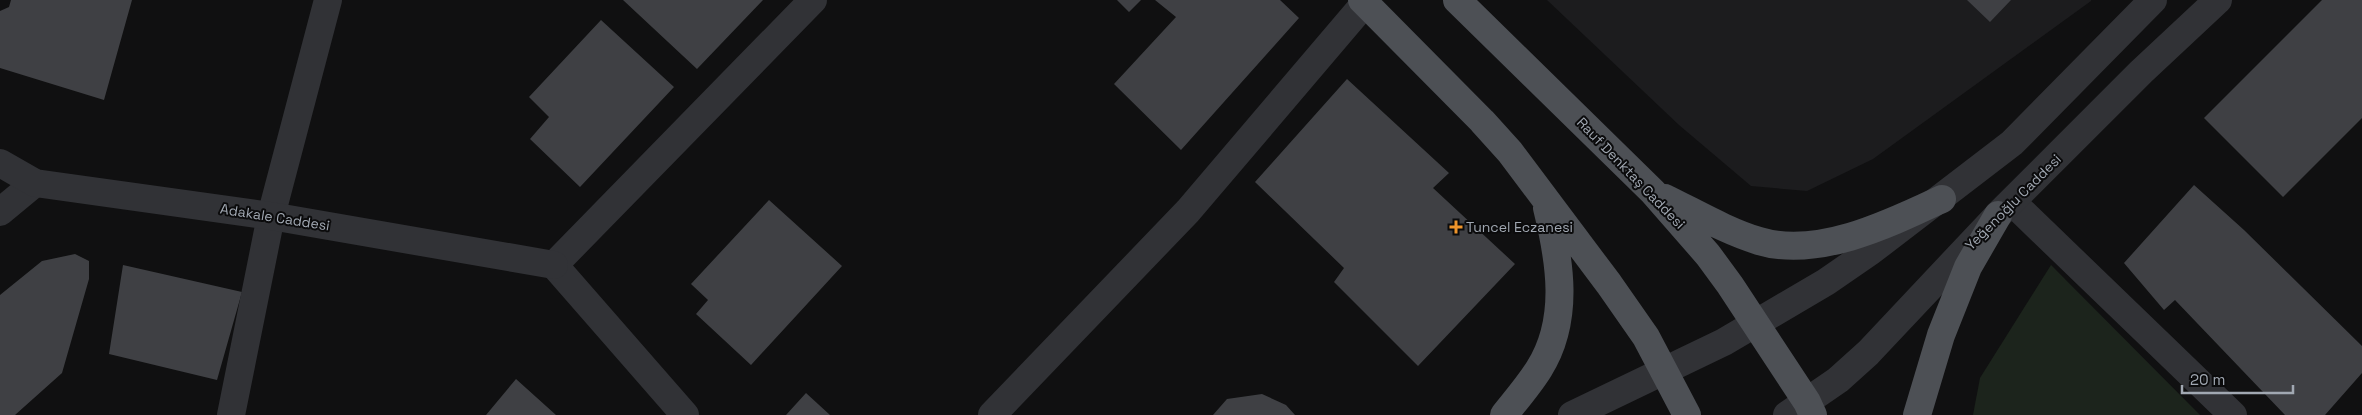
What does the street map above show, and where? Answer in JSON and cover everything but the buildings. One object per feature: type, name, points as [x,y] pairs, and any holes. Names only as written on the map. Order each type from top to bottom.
[{"type":"main road","name":"Rauf Denktaş Caddesi","points":[[1457,0],[1654,192],[1708,255],[1757,323],[1802,411]]},
{"type":"main road","points":[[1363,1],[1482,121],[1546,199],[1614,290],[1646,337],[1687,415]]},
{"type":"main road","points":[[1654,192],[1733,233],[1761,242],[1791,246],[1823,243],[1856,236],[1891,223],[1942,199]]},
{"type":"main road","points":[[1504,415],[1540,368],[1553,337],[1559,308],[1560,279],[1556,247],[1546,199]]},
{"type":"main road","points":[[1917,415],[1941,335],[1968,267],[2005,208]]},
{"type":"street","points":[[231,415],[271,216],[328,0]]},
{"type":"street","points":[[686,415],[554,265],[813,0]]},
{"type":"street","points":[[1572,415],[1666,372],[1757,323],[1826,282],[1942,199],[2012,143],[2153,0]]},
{"type":"street","name":"Yeğenoğlu Caddesi","points":[[1802,411],[1868,353],[2005,208],[2141,72],[2218,0]]},
{"type":"street","points":[[992,415],[1188,211],[1363,1]]},
{"type":"street","name":"Adakale Caddesi","points":[[0,163],[35,183],[271,216],[554,265]]},
{"type":"street","points":[[0,212],[35,183]]},
{"type":"street","points":[[2005,208],[2233,415]]},
{"type":"shaded area","points":[[1547,0],[2091,1],[1873,159],[1807,191],[1751,186],[1679,125]]},
{"type":"shaded area","points":[[2051,265],[2200,415],[1973,415],[1980,378]]},
{"type":"place","name":"Tuncel Eczanesi","points":[[1456,227]]}]
